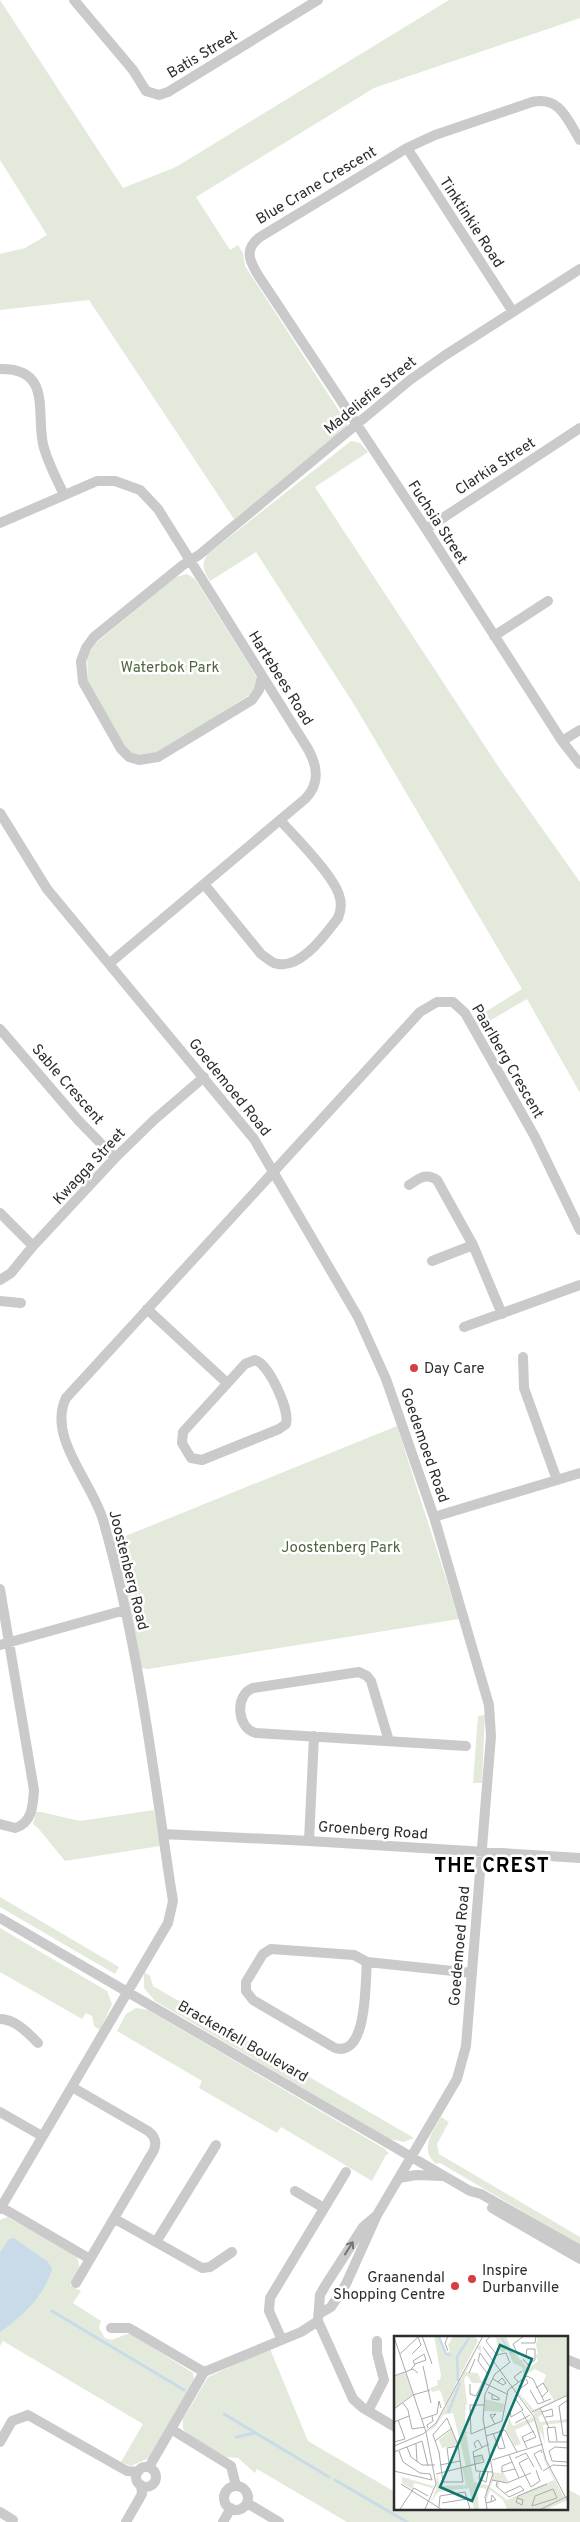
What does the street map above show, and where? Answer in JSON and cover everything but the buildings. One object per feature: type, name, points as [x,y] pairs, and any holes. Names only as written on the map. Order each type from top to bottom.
[{"type":"street","name":"Batis Street","points":[[78,1],[133,70],[146,91],[159,95],[168,92],[318,0]]},
{"type":"street","name":"Blue Crane Crescent","points":[[356,425],[250,262],[249,250],[260,237],[407,148],[435,135],[539,100],[551,101],[557,105],[580,140]]},
{"type":"street","name":"Tinktinkie Road","points":[[407,148],[513,312]]},
{"type":"street","name":"Madeliefie Street","points":[[262,676],[259,690],[252,700],[158,757],[139,760],[129,757],[121,749],[83,682],[81,661],[90,642],[356,425],[444,356],[580,269]]},
{"type":"street","points":[[0,369],[10,369],[24,374],[38,389],[42,402],[43,443],[64,495]]},
{"type":"street","name":"Fuchsia Street","points":[[356,425],[426,529],[562,741],[580,764]]},
{"type":"street","name":"Clarkia Street","points":[[426,529],[580,428]]},
{"type":"street","name":"Hartebees Road","points":[[0,523],[97,481],[115,481],[133,486],[153,503],[308,749],[316,767],[316,782],[310,794],[110,963]]},
{"type":"street","points":[[494,636],[548,601]]},
{"type":"street","points":[[562,741],[580,730]]},
{"type":"street","name":"Goedemoed Road","points":[[0,813],[47,889],[254,1139],[275,1172],[374,1347],[434,1517],[489,1705],[491,1736],[466,2046],[460,2071],[377,2215]]},
{"type":"street","points":[[204,884],[261,954],[268,959],[275,963],[290,963],[305,954],[338,918],[340,896],[332,882],[280,820]]},
{"type":"street","name":"Paarlberg Crescent","points":[[275,1172],[420,1012],[437,1002],[453,1002],[465,1013],[535,1137],[580,1230]]},
{"type":"street","name":"Sable Crescent","points":[[0,1029],[78,1120],[115,1158]]},
{"type":"street","name":"Kwagga Street","points":[[0,1280],[10,1274],[33,1246],[115,1158],[154,1120],[204,1077]]},
{"type":"street","name":"Joostenberg Road","points":[[1,2208],[168,1923],[172,1909],[163,1834],[125,1610],[100,1511],[62,1433],[60,1419],[63,1405],[70,1392],[275,1172]]},
{"type":"street","points":[[409,1185],[423,1176],[431,1176],[437,1180],[473,1245],[502,1314]]},
{"type":"street","points":[[0,1213],[33,1246]]},
{"type":"street","points":[[432,1261],[473,1245]]},
{"type":"street","points":[[464,1328],[580,1284]]},
{"type":"street","points":[[0,1301],[21,1304]]},
{"type":"street","points":[[148,1309],[227,1383]]},
{"type":"street","points":[[523,1357],[524,1388],[556,1480]]},
{"type":"street","points":[[254,1360],[261,1363],[277,1389],[286,1416],[286,1424],[279,1429],[202,1460],[194,1460],[182,1442],[183,1432],[227,1383],[248,1362],[254,1360]]},
{"type":"street","points":[[434,1517],[580,1473]]},
{"type":"street","points":[[0,1588],[5,1644],[34,1794],[31,1814],[24,1824],[10,1828],[0,1824]]},
{"type":"street","points":[[5,1644],[125,1610]]},
{"type":"street","points":[[389,1741],[372,1681],[359,1672],[253,1688],[242,1696],[240,1703],[242,1720],[249,1731],[314,1736],[389,1741],[466,1746]]},
{"type":"street","points":[[308,1841],[314,1736]]},
{"type":"street","name":"Groenberg Road","points":[[163,1834],[580,1858]]},
{"type":"street","name":"Brackenfell Boulevard","points":[[0,1918],[470,2191],[489,2198],[580,2250]]},
{"type":"street","points":[[367,1962],[361,2029],[351,2045],[343,2049],[335,2048],[253,2000],[246,1991],[246,1982],[261,1957],[271,1949],[354,1954],[367,1962],[472,1973]]},
{"type":"street","points":[[0,2019],[8,2020],[27,2032],[38,2043]]},
{"type":"street","points":[[72,2087],[148,2131],[155,2140],[154,2150],[76,2283]]},
{"type":"street","points":[[0,2112],[42,2136]]},
{"type":"street","points":[[156,2242],[216,2145]]},
{"type":"street","points":[[282,2340],[269,2311],[270,2298],[346,2172]]},
{"type":"street","points":[[399,2178],[416,2175],[444,2176]]},
{"type":"street","points":[[295,2191],[324,2208]]},
{"type":"street","name":"Brackenfell Boulevard","points":[[470,2191],[476,2198],[580,2259]]},
{"type":"street","points":[[1,2208],[90,2259]]},
{"type":"street","points":[[149,2467],[204,2372],[311,2327],[318,2317],[331,2307],[346,2284],[377,2215]]},
{"type":"street","points":[[377,2215],[363,2227],[325,2286],[320,2295],[318,2317],[350,2395],[368,2411],[394,2426]]},
{"type":"street","points":[[115,2219],[202,2268],[210,2267],[232,2252]]},
{"type":"street","points":[[111,2328],[129,2328],[204,2372]]},
{"type":"street","points":[[368,2411],[384,2380],[377,2353],[377,2340]]},
{"type":"street","points":[[568,2360],[580,2365]]},
{"type":"street","points":[[0,2442],[12,2421],[28,2415],[118,2466],[138,2472]]},
{"type":"street","points":[[171,2429],[231,2466],[236,2486],[246,2492],[247,2503]]},
{"type":"street","points":[[149,2467],[154,2471],[155,2481],[148,2487],[141,2485],[137,2481],[138,2472],[142,2468],[149,2467]]},
{"type":"street","points":[[126,2522],[142,2494],[141,2485]]},
{"type":"street","points":[[236,2486],[229,2488],[225,2495],[225,2502],[231,2508],[242,2508],[247,2503]]},
{"type":"street","points":[[247,2503],[279,2522]]},
{"type":"street","points":[[223,2522],[231,2508]]},
{"type":"street","points":[[0,2512],[13,2520]]},
{"type":"green space","points":[[0,0],[123,188],[176,167],[449,0],[580,0],[580,18],[374,88],[196,197],[230,250],[238,245],[243,253],[245,266],[347,423],[346,428],[234,519],[89,300],[0,310],[0,254],[25,248],[47,235],[0,160]]},
{"type":"green space","points":[[351,441],[360,443],[368,452],[315,487],[500,769],[580,882],[580,1093],[527,999],[479,1027],[474,1019],[522,989],[355,706],[256,552],[210,581],[205,571],[204,561],[208,554]]},
{"type":"green space","name":"Waterbok Park","points":[[187,574],[195,579],[256,676],[257,684],[251,694],[154,755],[135,755],[127,750],[88,681],[87,656],[97,642],[176,577]]},
{"type":"green space","name":"Joostenberg Park","points":[[397,1426],[459,1619],[148,1669],[141,1668],[128,1598],[113,1541]]},
{"type":"green space","points":[[485,1715],[482,1783],[473,1783],[478,1716]]},
{"type":"green space","points":[[154,1810],[160,1846],[65,1861],[33,1824],[36,1812],[80,1821]]},
{"type":"green space","points":[[0,1897],[119,1967],[115,1974],[0,1907]]},
{"type":"green space","points":[[0,1928],[107,1991],[112,2004],[100,2030],[94,2026],[92,2016],[86,2013],[82,2019],[0,1972]]},
{"type":"green space","points":[[144,1972],[150,1976],[153,1986],[414,2138],[404,2142],[390,2139],[155,2001],[144,1988]]},
{"type":"green space","points":[[136,2008],[148,2010],[385,2149],[389,2154],[386,2155],[372,2181],[281,2127],[277,2133],[199,2088],[202,2081],[117,2031],[126,2014]]},
{"type":"green space","points":[[441,2117],[449,2122],[437,2144],[439,2154],[580,2237],[580,2245],[440,2163],[436,2164],[428,2153],[428,2147],[431,2135]]},
{"type":"green space","points":[[7,2217],[77,2256],[80,2269],[70,2285],[81,2291],[73,2303],[101,2321],[99,2328],[105,2338],[115,2339],[131,2334],[193,2373],[194,2380],[149,2458],[131,2466],[121,2462],[143,2424],[3,2341],[0,2346],[0,2220]]},
{"type":"green space","points":[[270,2349],[308,2441],[394,2491],[394,2510],[568,2510],[568,2489],[580,2496],[580,2522],[347,2522],[257,2469],[255,2473],[238,2458],[226,2457],[186,2433],[183,2428],[183,2419],[208,2377]]},
{"type":"water","points":[[14,2238],[48,2262],[52,2269],[44,2288],[32,2305],[0,2332],[0,2252],[9,2239]]},
{"type":"waterway","points":[[52,2311],[184,2390]]},
{"type":"waterway","points":[[224,2414],[329,2477]]},
{"type":"waterway","points":[[236,2437],[255,2433]]},
{"type":"waterway","points":[[335,2480],[407,2522]]},
{"type":"place","name":"Day Care","points":[[414,1368]]},
{"type":"place","name":"Inspire Durbanville","points":[[472,2279]]},
{"type":"place","name":"Graanendal Shopping Centre","points":[[455,2286]]},
{"type":"district","name":"THE CREST","points":[[492,1865]]}]
